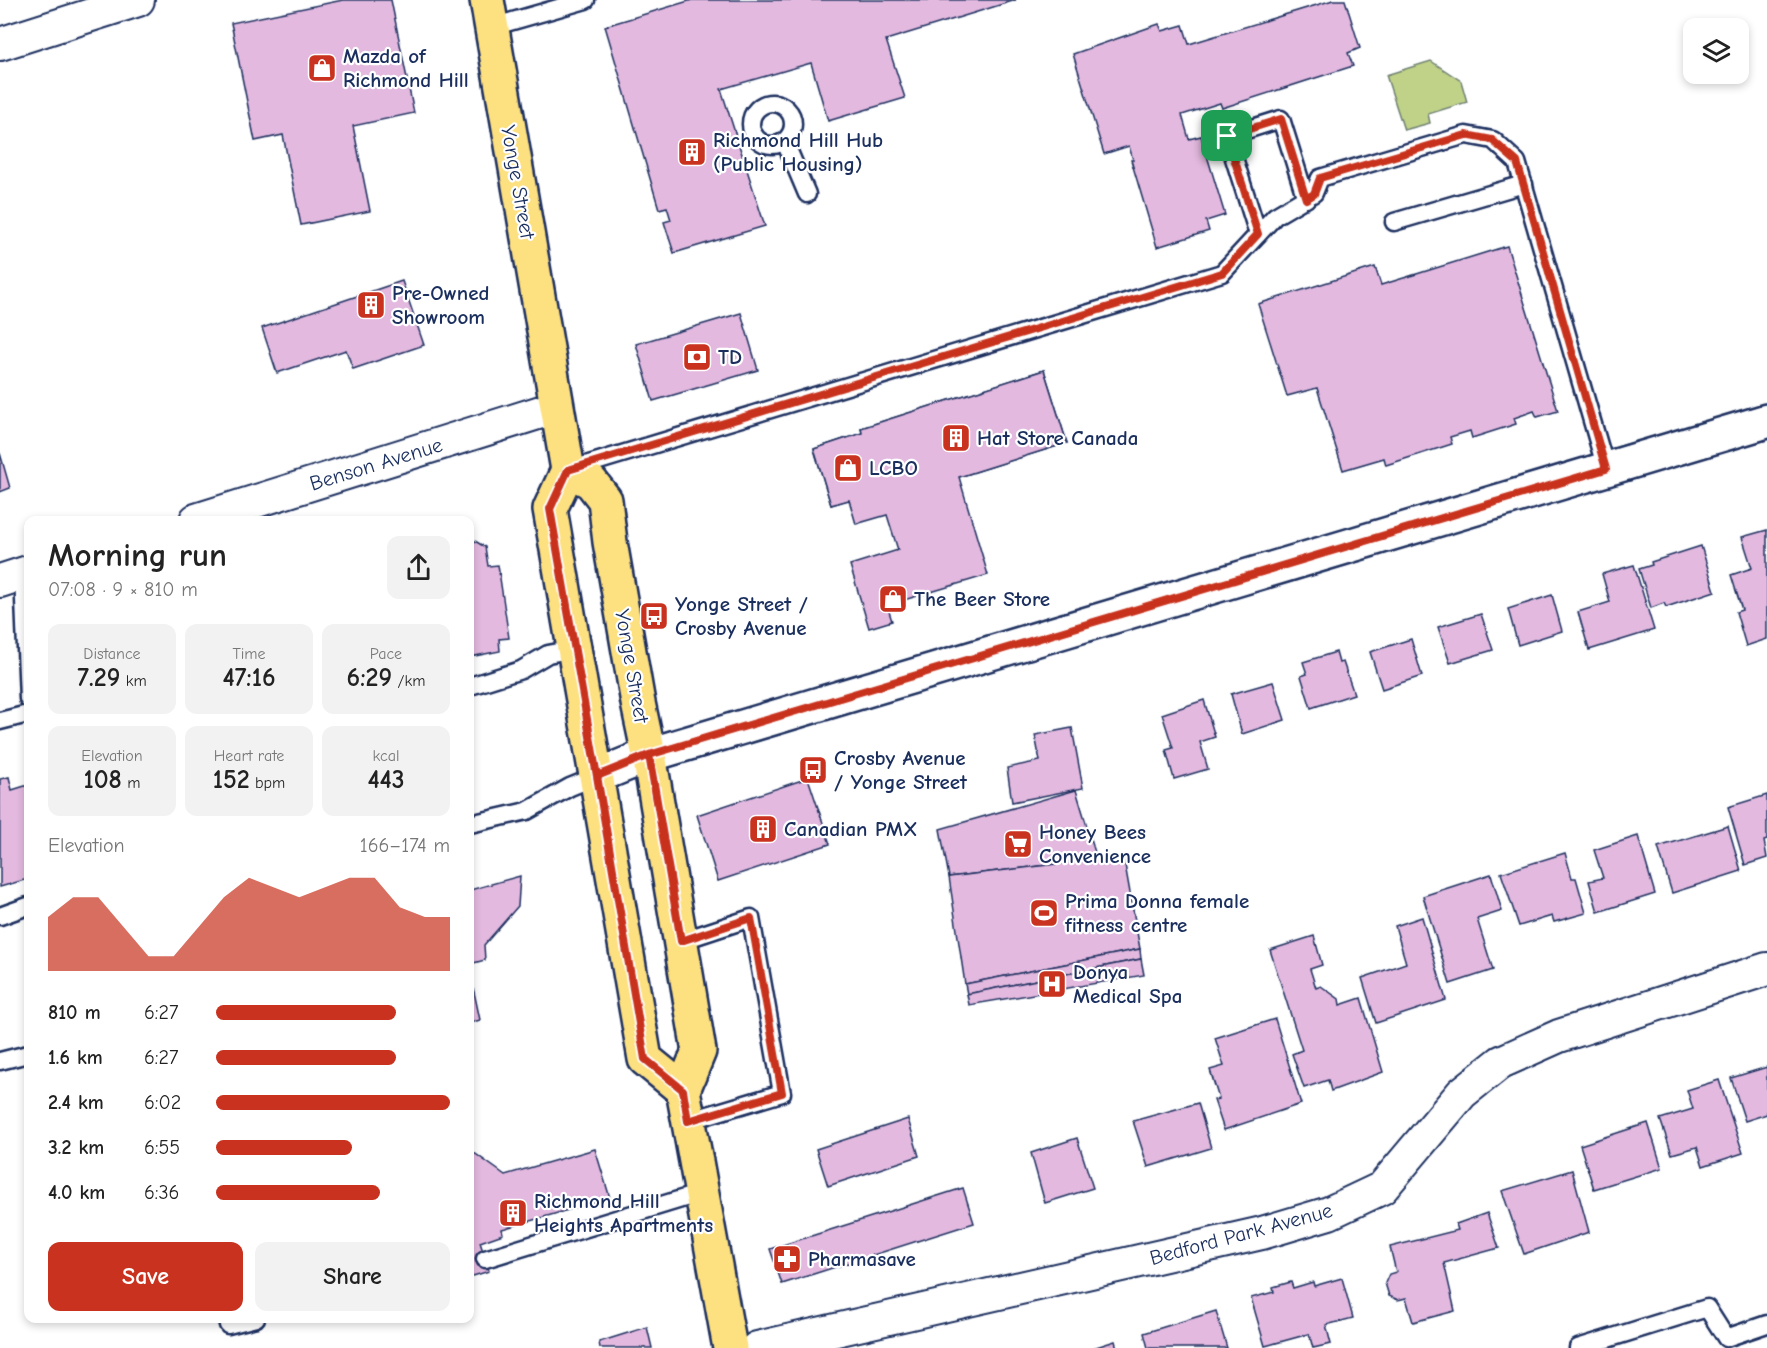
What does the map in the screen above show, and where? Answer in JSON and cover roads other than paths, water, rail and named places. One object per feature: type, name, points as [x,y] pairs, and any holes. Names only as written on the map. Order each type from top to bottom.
[{"type":"main road","name":"Yonge Street","points":[[489,13],[568,470],[591,482],[605,500],[699,1051],[683,1090]]},
{"type":"main road","points":[[568,470],[550,509],[645,1059],[683,1090],[730,1348]]},
{"type":"street","points":[[0,44],[138,0]]},
{"type":"street","name":"Benson Avenue","points":[[209,516],[557,407]]},
{"type":"street","points":[[597,776],[649,755],[1767,421]]},
{"type":"street","name":"Bedford Park Avenue","points":[[757,1348],[1251,1236],[1329,1214],[1382,1188],[1462,1093],[1501,1062],[1559,1035],[1767,969]]},
{"type":"lane","points":[[489,13],[586,0]]},
{"type":"lane","points":[[1258,234],[1227,136],[1281,119],[1306,199]]},
{"type":"lane","points":[[568,470],[1222,273],[1275,216],[1314,194],[1320,178],[1466,135],[1492,140],[1517,162],[1606,469]]},
{"type":"lane","points":[[785,142],[807,195]]},
{"type":"lane","points":[[1394,222],[1524,184]]},
{"type":"lane","points":[[17,576],[24,654]]},
{"type":"lane","points":[[474,685],[521,670],[548,654],[574,649]]},
{"type":"lane","points":[[0,722],[24,715]]},
{"type":"lane","points":[[474,823],[527,812],[570,787],[597,776]]},
{"type":"lane","points":[[0,915],[24,907]]},
{"type":"lane","points":[[681,941],[751,918],[782,1093],[688,1121]]},
{"type":"lane","points":[[0,1060],[24,1055]]},
{"type":"lane","points":[[485,1259],[701,1193]]},
{"type":"lane","points":[[1578,1348],[1707,1308],[1726,1338],[1767,1324]]},
{"type":"place","name":"Mazda of Richmond Hill","points":[[322,68]]},
{"type":"place","name":"Richmond Hill Hub (Public Housing)","points":[[692,152]]},
{"type":"place","name":"Pre-Owned Showroom","points":[[371,305]]},
{"type":"place","name":"TD","points":[[697,357]]},
{"type":"place","name":"Hat Store Canada","points":[[956,438]]},
{"type":"place","name":"LCBO","points":[[848,468]]},
{"type":"place","name":"The Beer Store","points":[[893,599]]},
{"type":"place","name":"Yonge Street / Crosby Avenue","points":[[654,616]]},
{"type":"place","name":"Crosby Avenue / Yonge Street","points":[[813,770]]},
{"type":"place","name":"Canadian PMX","points":[[763,829]]},
{"type":"place","name":"Honey Bees Convenience","points":[[1018,844]]},
{"type":"place","name":"Prima Donna female fitness centre","points":[[1044,913]]},
{"type":"place","name":"Donya Medical Spa","points":[[1052,984]]},
{"type":"place","name":"Richmond Hill Heights Apartments","points":[[513,1213]]},
{"type":"place","name":"Pharmasave","points":[[787,1259]]}]
